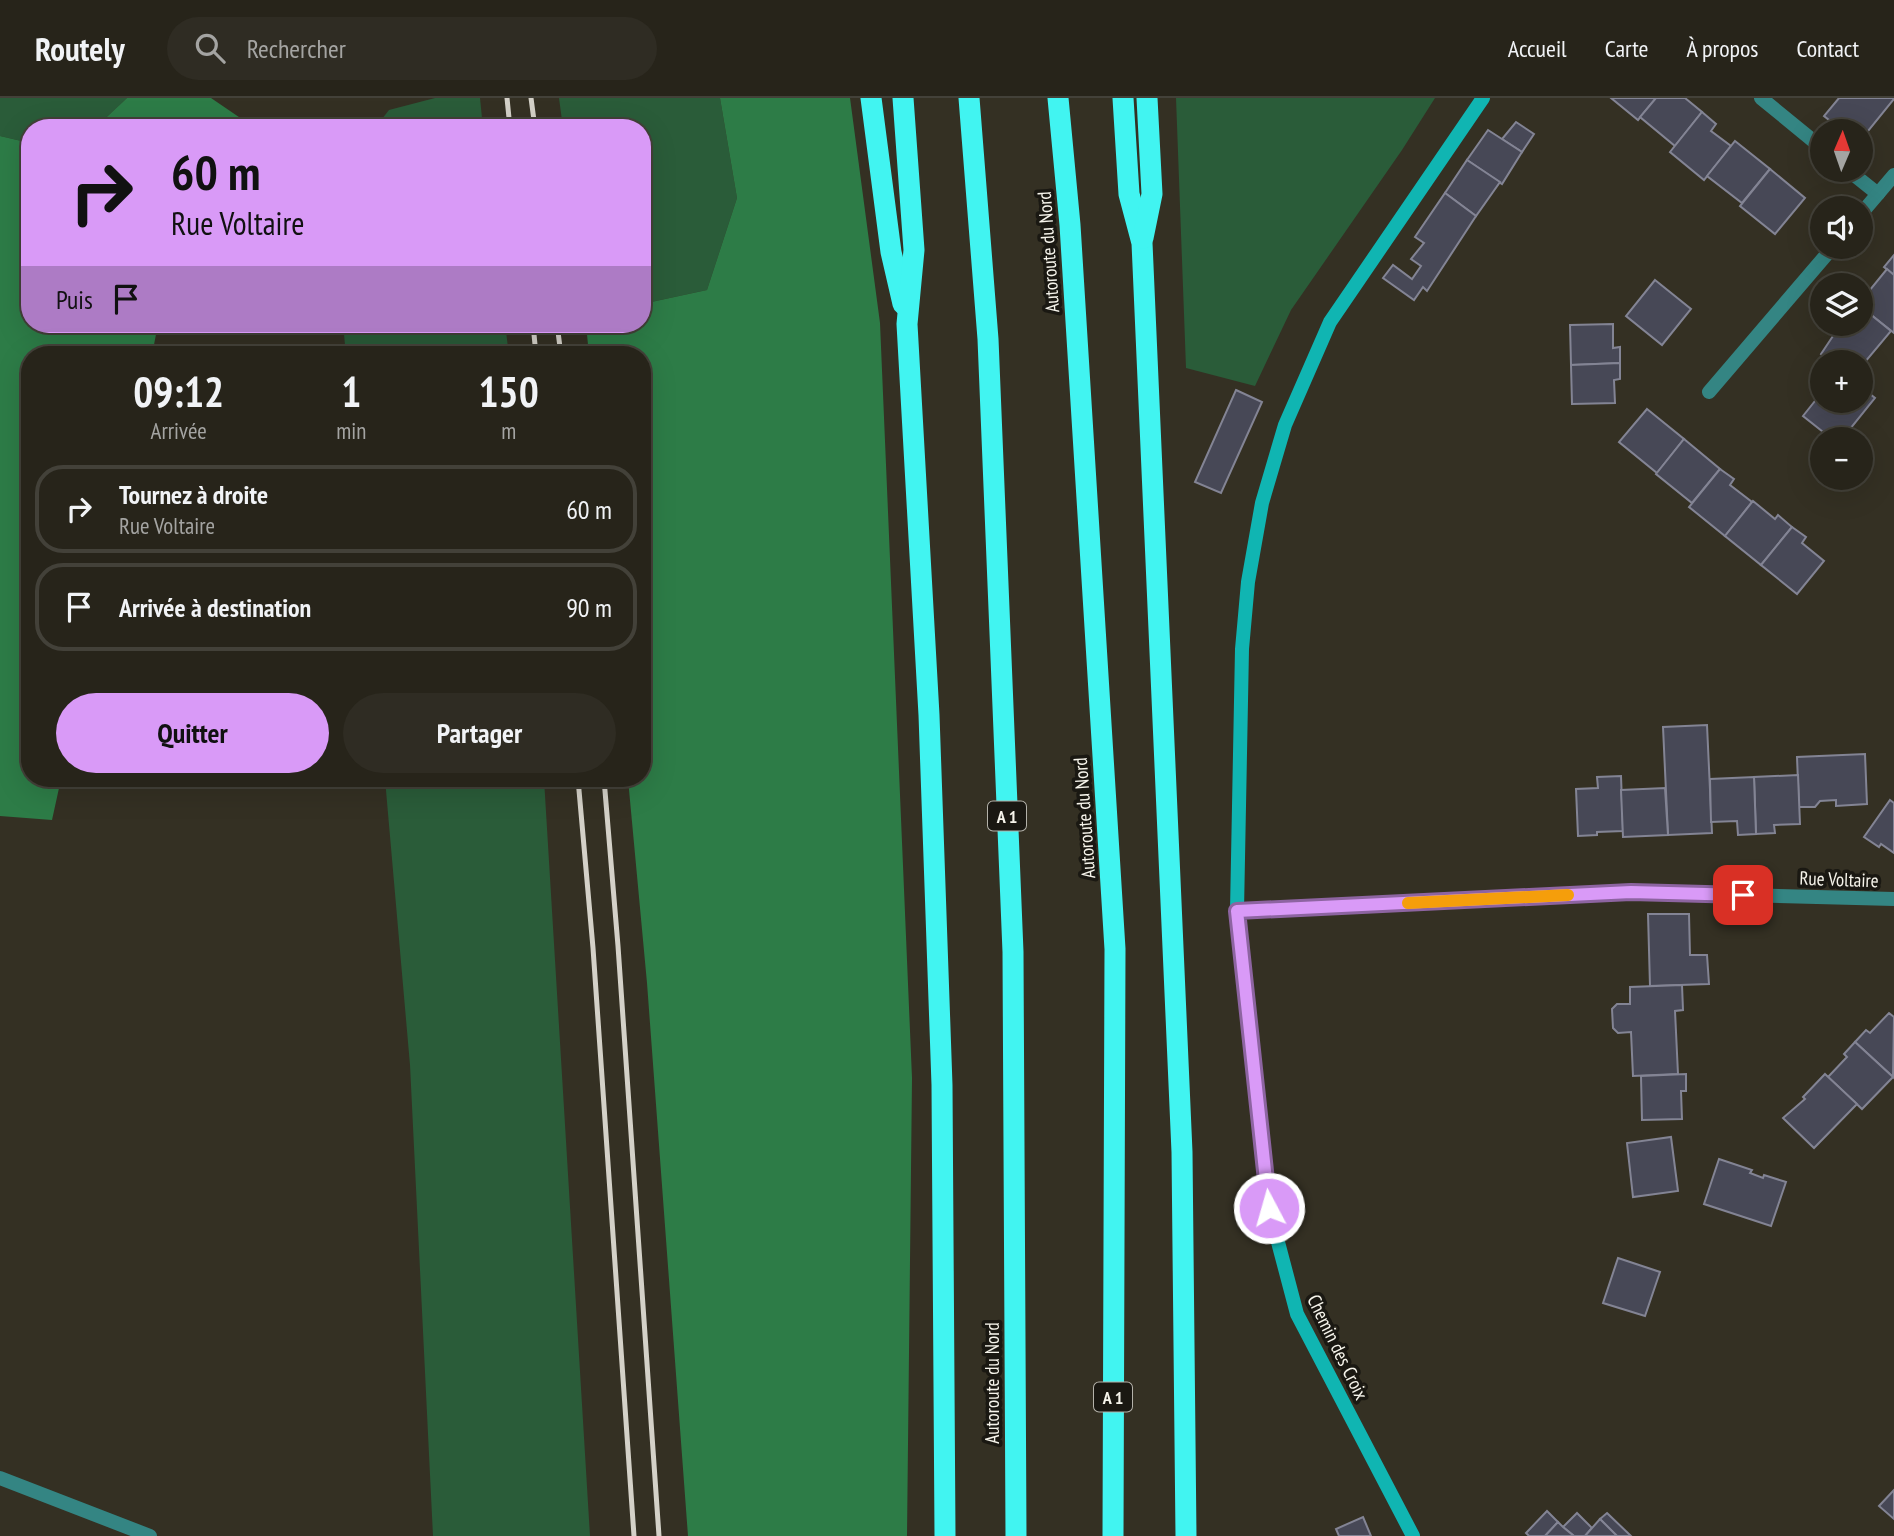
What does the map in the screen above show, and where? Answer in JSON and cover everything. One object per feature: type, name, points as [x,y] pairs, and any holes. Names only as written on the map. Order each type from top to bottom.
[{"type":"highway","points":[[871,98],[891,252],[907,324]]},
{"type":"highway","points":[[903,98],[914,250],[907,324],[929,716],[942,1086],[945,1536]]},
{"type":"highway","name":"Autoroute du Nord","points":[[969,98],[988,339],[1013,952],[1016,1536]]},
{"type":"highway","name":"Autoroute du Nord","points":[[1058,98],[1070,225],[1115,949],[1113,1536]]},
{"type":"highway","points":[[1123,98],[1129,194],[1142,243],[1182,1152],[1186,1536]]},
{"type":"highway","points":[[1142,243],[1152,194],[1147,98]]},
{"type":"main road","name":"Chemin des Croix","points":[[1413,1536],[1297,1314],[1269,1208],[1237,911],[1241,649],[1248,582],[1262,503],[1285,425],[1330,322],[1483,98]]},
{"type":"street","points":[[1761,98],[1810,138]]},
{"type":"street","points":[[1873,200],[1894,175]]},
{"type":"street","points":[[1864,182],[1878,194]]},
{"type":"street","points":[[1709,393],[1823,259]]},
{"type":"street","name":"Rue Voltaire","points":[[1237,911],[1631,892],[1894,900]]},
{"type":"street","points":[[0,1478],[150,1536]]},
{"type":"green space","points":[[0,98],[127,98],[105,119],[21,119],[21,141],[0,136]]},
{"type":"green space","points":[[127,98],[211,98],[242,119],[105,119]]},
{"type":"green space","points":[[435,98],[480,98],[482,119],[382,119],[389,110]]},
{"type":"green space","points":[[559,98],[720,98],[737,198],[707,290],[651,302],[651,119],[562,119]]},
{"type":"green space","points":[[720,98],[850,98],[880,323],[912,1078],[907,1536],[688,1536],[647,983],[629,787],[651,787],[651,346],[588,346],[587,333],[651,333],[651,302],[707,290],[737,198]]},
{"type":"green space","points":[[1176,98],[1435,98],[1291,310],[1255,386],[1186,368]]},
{"type":"green space","points":[[0,136],[21,141],[21,333],[156,333],[154,346],[21,346],[21,787],[59,787],[52,820],[0,816]]},
{"type":"green space","points":[[344,333],[506,333],[508,346],[345,346]]},
{"type":"green space","points":[[386,787],[544,787],[590,1536],[433,1536],[410,1065]]},
{"type":"building","points":[[1611,98],[1656,98],[1638,120]]},
{"type":"building","points":[[1656,98],[1685,98],[1702,112],[1675,146],[1640,117]]},
{"type":"building","points":[[1839,98],[1894,98],[1873,125],[1873,119],[1828,119],[1824,116]]},
{"type":"building","points":[[1702,112],[1716,124],[1711,131],[1731,146],[1704,180],[1670,152]]},
{"type":"building","points":[[1516,122],[1534,134],[1522,152],[1502,139]]},
{"type":"building","points":[[1488,130],[1522,152],[1502,184],[1467,160]]},
{"type":"building","points":[[1735,141],[1770,169],[1742,203],[1707,176]]},
{"type":"building","points":[[1467,160],[1500,182],[1476,216],[1445,193]]},
{"type":"building","points":[[1770,169],[1805,198],[1775,234],[1740,206]]},
{"type":"building","points":[[1445,193],[1476,216],[1427,291],[1423,287],[1414,300],[1383,278],[1393,265],[1412,279],[1421,266],[1411,259],[1424,243],[1415,237]]},
{"type":"building","points":[[1894,255],[1894,275],[1884,267]]},
{"type":"building","points":[[1887,269],[1894,275],[1894,333],[1873,316],[1873,286]]},
{"type":"building","points":[[1655,280],[1691,309],[1662,345],[1626,316]]},
{"type":"building","points":[[1873,316],[1891,331],[1873,352],[1873,350],[1824,350],[1833,336],[1873,336]]},
{"type":"building","points":[[1613,324],[1613,348],[1620,347],[1620,363],[1571,365],[1570,325]]},
{"type":"building","points":[[1620,363],[1620,379],[1614,380],[1615,403],[1572,404],[1571,365]]},
{"type":"building","points":[[1236,390],[1262,402],[1221,493],[1195,482]]},
{"type":"building","points":[[1810,407],[1810,413],[1863,413],[1852,427],[1817,427],[1803,416]]},
{"type":"building","points":[[1647,409],[1684,439],[1657,473],[1619,442]]},
{"type":"building","points":[[1684,439],[1720,469],[1692,503],[1656,474]]},
{"type":"building","points":[[1720,469],[1734,479],[1730,485],[1752,502],[1725,536],[1689,507]]},
{"type":"building","points":[[1753,501],[1775,519],[1778,515],[1792,527],[1761,565],[1725,536]]},
{"type":"building","points":[[1792,527],[1806,537],[1802,543],[1824,561],[1797,594],[1761,565]]},
{"type":"building","points":[[1707,725],[1712,833],[1668,835],[1663,727]]},
{"type":"building","points":[[1865,754],[1867,804],[1836,806],[1836,800],[1820,801],[1815,807],[1799,807],[1797,757]]},
{"type":"building","points":[[1798,775],[1800,824],[1774,825],[1775,833],[1756,834],[1754,777]]},
{"type":"building","points":[[1621,776],[1623,831],[1578,836],[1576,789],[1598,788],[1597,777]]},
{"type":"building","points":[[1754,777],[1756,834],[1738,835],[1737,821],[1711,822],[1710,779]]},
{"type":"building","points":[[1665,788],[1668,835],[1623,837],[1621,790]]},
{"type":"building","points":[[1890,800],[1894,803],[1894,853],[1864,837]]},
{"type":"building","points":[[1648,914],[1689,914],[1690,955],[1707,955],[1709,984],[1650,986]]},
{"type":"building","points":[[1682,985],[1683,1010],[1675,1011],[1678,1074],[1633,1076],[1631,1032],[1618,1033],[1613,1028],[1612,1009],[1617,1004],[1630,1004],[1630,987]]},
{"type":"building","points":[[1889,1013],[1894,1017],[1893,1077],[1855,1042],[1866,1030],[1870,1033]]},
{"type":"building","points":[[1855,1042],[1893,1077],[1862,1109],[1828,1077],[1847,1057],[1844,1054]]},
{"type":"building","points":[[1686,1074],[1686,1091],[1681,1091],[1682,1119],[1642,1120],[1641,1076]]},
{"type":"building","points":[[1825,1074],[1857,1104],[1814,1148],[1783,1118],[1805,1099],[1803,1097]]},
{"type":"building","points":[[1671,1137],[1678,1191],[1633,1197],[1627,1143]]},
{"type":"building","points":[[1719,1159],[1752,1170],[1750,1173],[1763,1178],[1764,1175],[1786,1182],[1771,1226],[1704,1204]]},
{"type":"building","points":[[1618,1258],[1660,1272],[1645,1316],[1603,1303]]},
{"type":"building","points":[[1894,1490],[1894,1519],[1879,1506]]},
{"type":"building","points":[[1547,1511],[1558,1522],[1545,1536],[1529,1536],[1526,1533]]},
{"type":"building","points":[[1577,1513],[1592,1528],[1585,1536],[1574,1536],[1563,1527]]},
{"type":"building","points":[[1607,1513],[1631,1536],[1617,1536],[1600,1519]]},
{"type":"building","points":[[1363,1517],[1371,1536],[1339,1536],[1336,1529]]},
{"type":"building","points":[[1600,1519],[1617,1536],[1585,1536]]},
{"type":"building","points":[[1558,1522],[1563,1527],[1574,1536],[1545,1536]]},
{"type":"railway","points":[[507,98],[509,119]]},
{"type":"railway","points":[[531,98],[534,119]]},
{"type":"railway","points":[[534,333],[535,346]]},
{"type":"railway","points":[[558,333],[560,346]]},
{"type":"railway","points":[[579,787],[593,948],[634,1536]]},
{"type":"railway","points":[[605,787],[659,1536]]},
{"type":"slow traffic","points":[[1408,903],[1568,895]]},
{"type":"route","points":[[1269,1208],[1237,911],[1631,892],[1743,895]]}]
